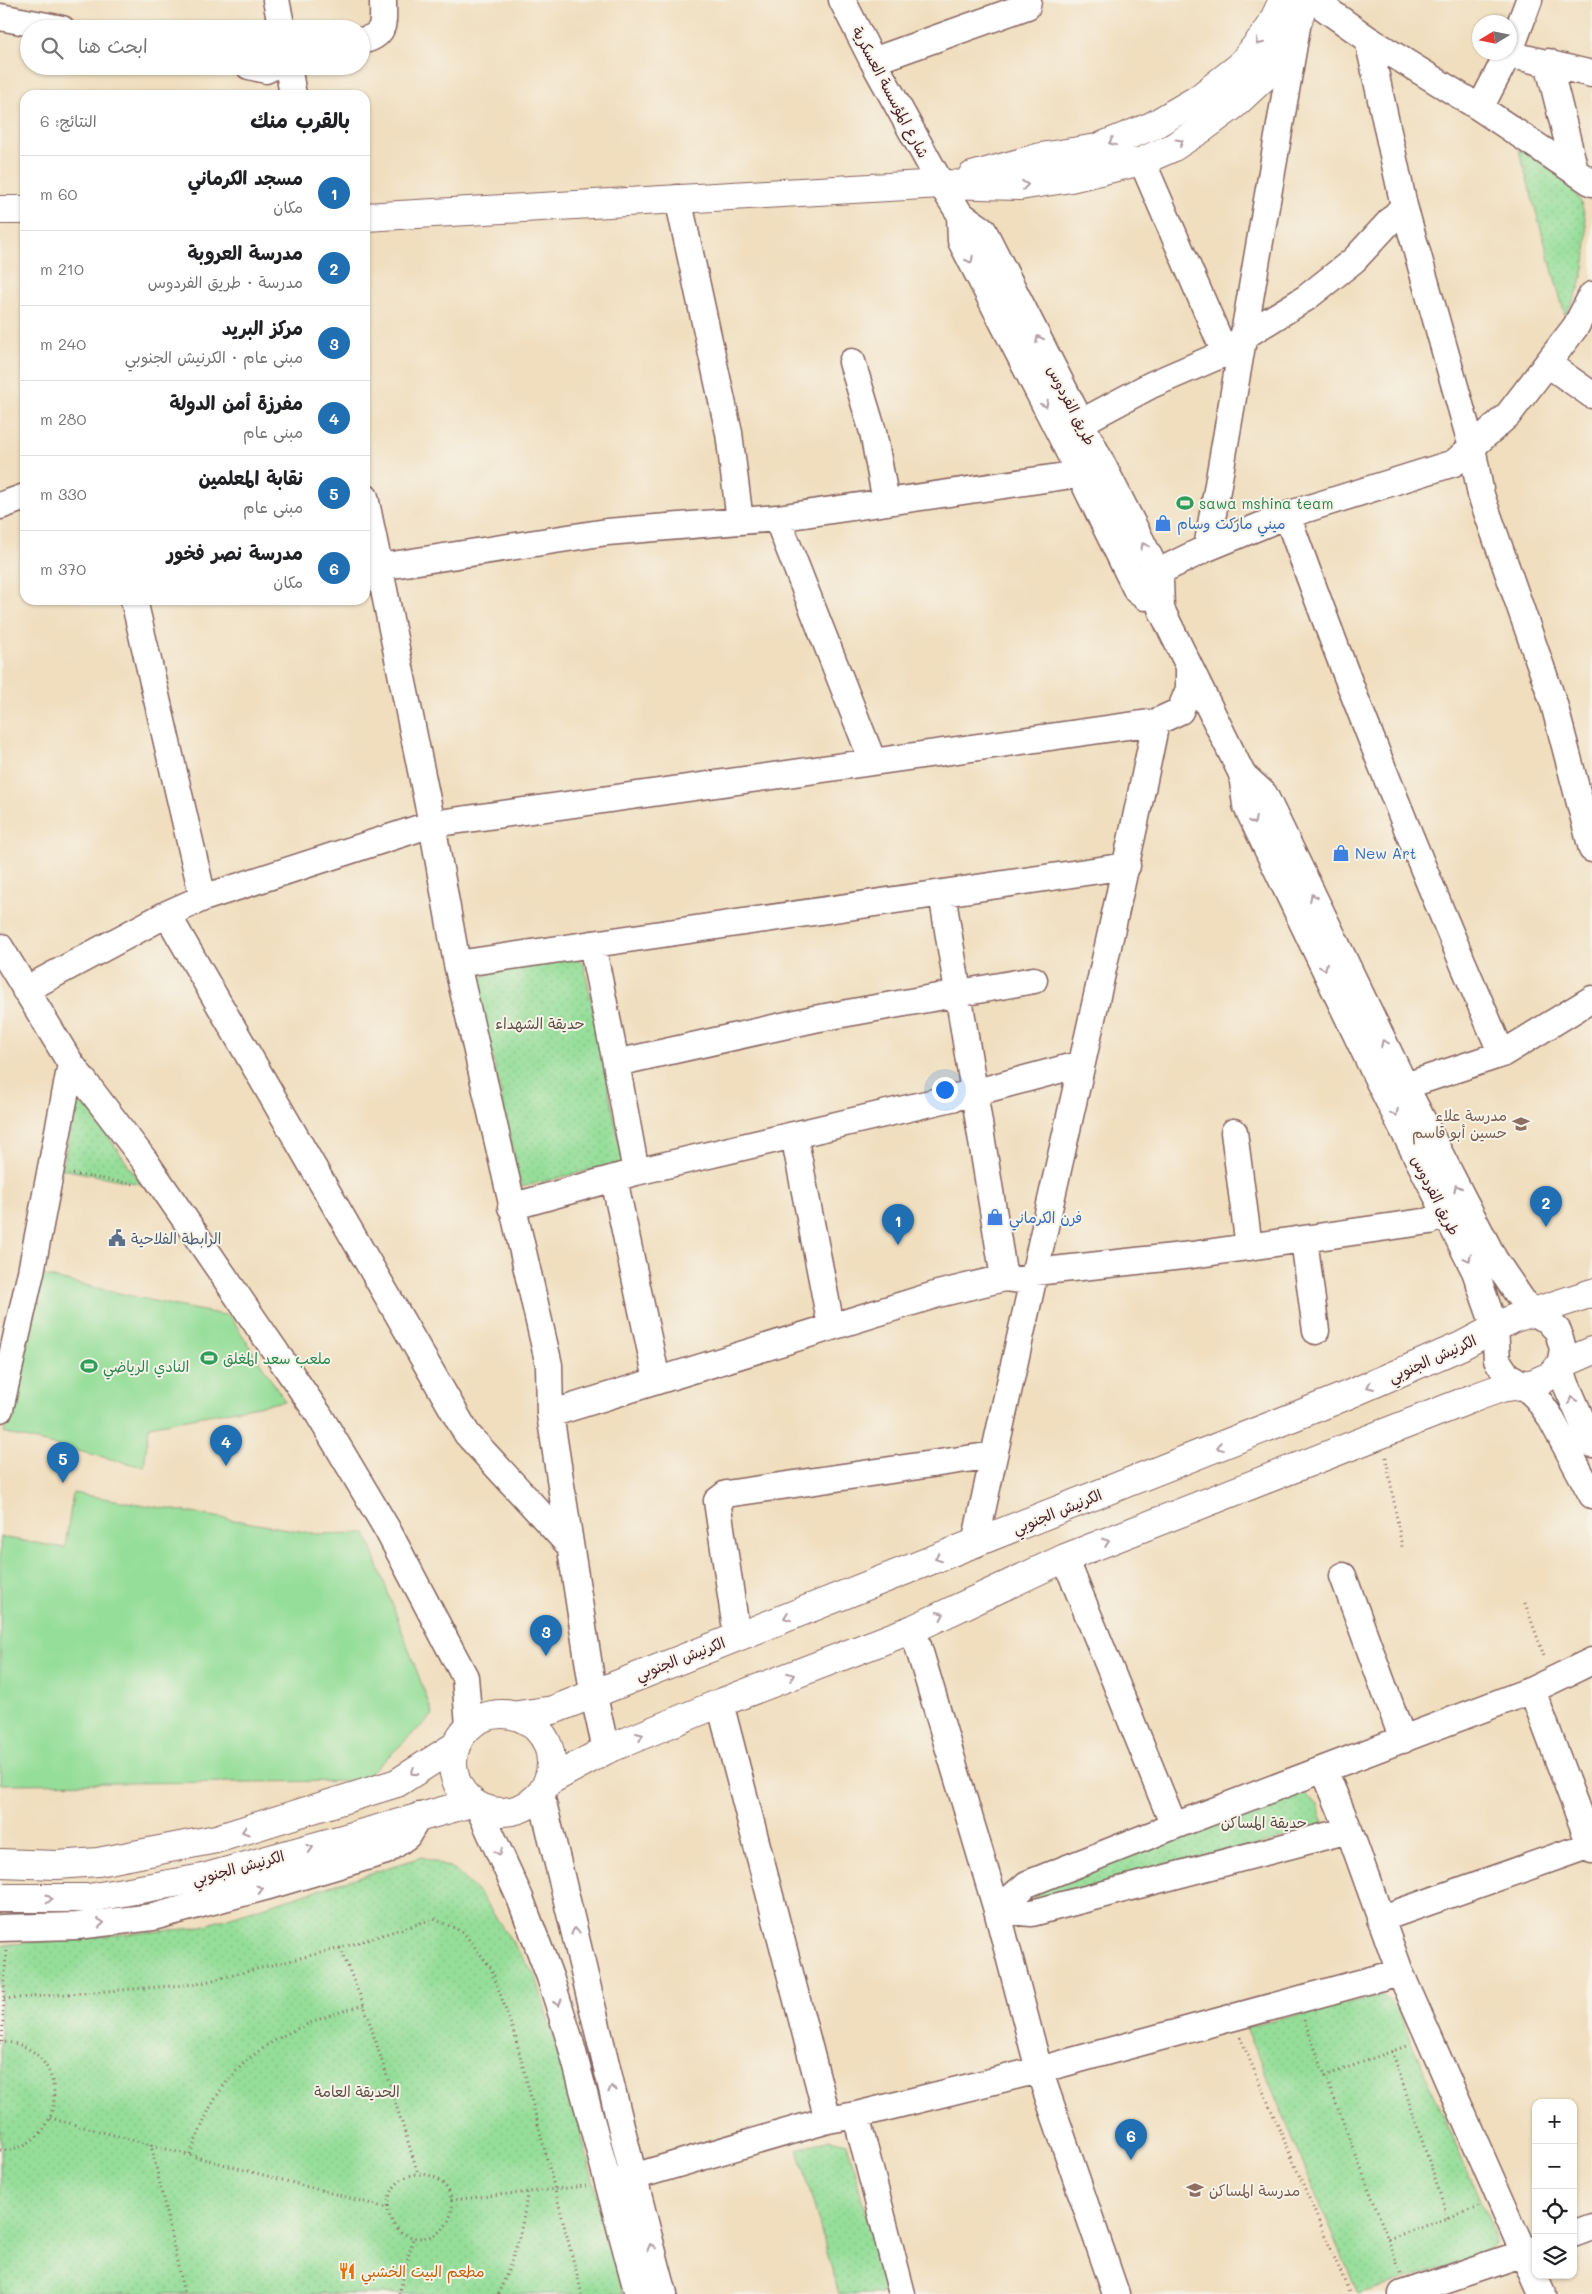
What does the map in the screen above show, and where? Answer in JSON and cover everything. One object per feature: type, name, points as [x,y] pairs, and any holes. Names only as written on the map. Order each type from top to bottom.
[{"type":"main road","points":[[370,217],[941,184],[1020,186],[1079,176],[1142,161],[1188,138],[1234,104],[1263,78],[1300,5]]},
{"type":"main road","points":[[941,184],[1041,157],[1097,148],[1152,126],[1198,99],[1240,66],[1270,28],[1300,5]]},
{"type":"main road","points":[[0,210],[20,210]]},
{"type":"main road","points":[[0,228],[20,228]]},
{"type":"main road","name":"الكرنيش الجنوبي","points":[[518,1715],[553,1710],[593,1692],[975,1544],[1336,1400],[1461,1346],[1530,1312],[1592,1293]]},
{"type":"main road","points":[[462,1736],[452,1766],[458,1786],[475,1805],[501,1814],[523,1809],[545,1788],[606,1750],[720,1702],[913,1629],[1065,1558],[1501,1388],[1534,1383],[1552,1375],[1560,1365],[1592,1351]]},
{"type":"main road","points":[[0,1863],[57,1865],[98,1862],[216,1839],[397,1784],[492,1714],[518,1715],[535,1725],[548,1741],[552,1761],[545,1788]]},
{"type":"main road","name":"الكرنيش الجنوبي","points":[[0,1898],[89,1898],[195,1880],[419,1816],[475,1805]]},
{"type":"street","points":[[276,0],[280,20]]},
{"type":"street","points":[[370,39],[381,32],[384,0]]},
{"type":"street","name":"شارع المؤسسة العسكرية","points":[[842,0],[873,62],[941,184]]},
{"type":"street","points":[[873,62],[1027,6],[1028,0]]},
{"type":"street","points":[[1517,31],[1529,0]]},
{"type":"street","points":[[1208,548],[1246,335],[1300,5],[1368,40],[1480,108],[1584,177]]},
{"type":"street","points":[[0,17],[20,21]]},
{"type":"street","points":[[1368,40],[1404,206],[1472,448],[1481,495],[1554,704],[1592,849]]},
{"type":"street","points":[[1517,54],[1592,74]]},
{"type":"street","points":[[1480,108],[1505,60]]},
{"type":"street","points":[[1548,62],[1584,177]]},
{"type":"street","points":[[290,75],[292,90]]},
{"type":"street","points":[[1142,161],[1225,352]]},
{"type":"street","name":"طريق الفردوس","points":[[941,184],[960,214],[961,241],[1158,572],[1161,609],[1189,669],[1242,774],[1264,794],[1393,1087],[1445,1212],[1475,1271],[1495,1328],[1496,1360],[1506,1375],[1522,1384],[1549,1415],[1592,1495]]},
{"type":"street","points":[[678,198],[728,433],[740,521]]},
{"type":"street","points":[[1071,428],[1151,385],[1225,352],[1246,335],[1306,298],[1354,260],[1404,206]]},
{"type":"street","points":[[1134,584],[1208,548],[1287,515],[1454,463],[1508,415],[1576,326],[1592,295]]},
{"type":"street","points":[[852,362],[874,432],[886,502]]},
{"type":"street","points":[[1548,364],[1592,395]]},
{"type":"street","name":"طريق الفردوس","points":[[1071,428],[1079,474],[1137,591],[1161,609]]},
{"type":"street","points":[[379,567],[607,532],[777,518],[1079,474]]},
{"type":"street","points":[[0,506],[20,499]]},
{"type":"street","points":[[1287,515],[1346,677],[1452,939],[1502,1054]]},
{"type":"street","points":[[777,518],[873,762]]},
{"type":"street","points":[[370,522],[432,824],[458,964],[511,1207],[549,1365],[550,1414],[593,1692],[606,1750]]},
{"type":"street","points":[[135,605],[203,898]]},
{"type":"street","points":[[25,990],[167,914],[203,898],[432,824],[1156,722],[1180,711],[1189,689],[1189,669]]},
{"type":"street","points":[[975,1544],[1033,1276],[1127,866],[1156,722]]},
{"type":"street","points":[[458,964],[1127,866]]},
{"type":"street","points":[[942,893],[1004,1278]]},
{"type":"street","points":[[167,914],[467,1434],[570,1546]]},
{"type":"street","points":[[592,944],[616,1063],[625,1176],[657,1380]]},
{"type":"street","points":[[0,947],[71,1064],[165,1190],[319,1415],[387,1529],[465,1677],[462,1736]]},
{"type":"street","points":[[616,1063],[814,1019],[1034,980]]},
{"type":"street","points":[[1393,1087],[1502,1054],[1592,999]]},
{"type":"street","points":[[0,1409],[31,1272],[71,1064]]},
{"type":"street","points":[[511,1207],[625,1176],[973,1093],[1081,1064]]},
{"type":"street","name":"طريق الفردوس","points":[[1393,1087],[1494,1259],[1530,1312],[1546,1319],[1558,1331],[1563,1349],[1560,1365],[1573,1403],[1592,1444]]},
{"type":"street","points":[[1234,1132],[1250,1247]]},
{"type":"street","points":[[794,1135],[831,1326]]},
{"type":"street","points":[[550,1414],[831,1326],[938,1294],[1004,1278],[1192,1256],[1430,1221],[1445,1212]]},
{"type":"street","points":[[1304,1239],[1316,1331]]},
{"type":"street","points":[[737,1636],[717,1501],[726,1494],[994,1455]]},
{"type":"street","points":[[1065,1558],[1174,1826]]},
{"type":"street","points":[[1343,1576],[1403,1740]]},
{"type":"street","points":[[913,1629],[997,1910],[1039,2070],[1116,2294]]},
{"type":"street","points":[[997,1910],[1027,1884],[1542,1686],[1592,1661]]},
{"type":"street","points":[[1380,1919],[1591,1847],[1542,1686]]},
{"type":"street","points":[[720,1702],[828,2120]]},
{"type":"street","points":[[1324,1770],[1349,1830],[1400,1972],[1500,2200],[1530,2252],[1542,2294]]},
{"type":"street","points":[[545,1788],[621,2180],[638,2294]]},
{"type":"street","points":[[475,1805],[520,1898],[664,2294]]},
{"type":"street","points":[[4,1928],[77,1926],[153,1917],[265,1887],[386,1851],[407,1836],[419,1816]]},
{"type":"street","points":[[997,1910],[1032,1913],[1349,1830]]},
{"type":"street","points":[[621,2180],[828,2120],[856,2115],[1039,2070],[1400,1972]]},
{"type":"street","points":[[856,2115],[902,2294]]},
{"type":"street","points":[[1577,2233],[1592,2227]]},
{"type":"street","points":[[1405,2293],[1530,2252]]},
{"type":"path","points":[[50,1171],[165,1190]]},
{"type":"path","points":[[1382,1433],[1402,1547]]},
{"type":"path","points":[[1525,1603],[1542,1686]]},
{"type":"path","points":[[4,1999],[197,1984],[340,1948],[434,1919],[463,1932],[491,1968],[514,2036],[582,2294]]},
{"type":"path","points":[[0,2150],[10,2150],[27,2144],[41,2133],[50,2118],[55,2101],[54,2084],[47,2067],[35,2054],[20,2045],[1,2042],[4,1999],[4,1928]]},
{"type":"path","points":[[340,1948],[364,2005],[418,2173]]},
{"type":"path","points":[[1296,1999],[1388,2239],[1405,2293]]},
{"type":"path","points":[[190,2154],[201,2126],[226,2083],[251,2057],[281,2037],[324,2016],[364,2005]]},
{"type":"path","points":[[1232,2018],[1350,2294]]},
{"type":"path","points":[[1325,2076],[1429,2038]]},
{"type":"path","points":[[1392,2051],[1448,2218]]},
{"type":"path","points":[[50,2118],[387,2208]]},
{"type":"path","points":[[152,2144],[184,2294]]},
{"type":"path","points":[[418,2173],[432,2176],[441,2182],[452,2200],[449,2221],[434,2236],[423,2239],[403,2234],[395,2227],[387,2208],[389,2197],[394,2187],[401,2180],[418,2173]]},
{"type":"path","points":[[452,2200],[621,2180]]},
{"type":"path","points":[[498,2294],[518,2246],[527,2192]]},
{"type":"path","points":[[1388,2239],[1500,2200]]},
{"type":"path","points":[[399,2294],[413,2238]]},
{"type":"green space","points":[[1518,147],[1548,167],[1569,185],[1575,192],[1584,213],[1587,238],[1585,265],[1578,291],[1565,315]]},
{"type":"green space","name":"حديقة الشهداء","points":[[574,956],[584,964],[623,1162],[521,1187],[475,977]]},
{"type":"green space","points":[[77,1097],[84,1101],[141,1184],[62,1169]]},
{"type":"green space","name":"النادي الرياضي","points":[[40,1275],[171,1305],[230,1316],[285,1401],[149,1426],[144,1467],[4,1433]]},
{"type":"green space","points":[[73,1493],[317,1534],[366,1533],[433,1715],[362,1781],[0,1784],[0,1537],[65,1548]]},
{"type":"green space","name":"حديقة المساكن","points":[[1304,1793],[1317,1806],[1326,1827],[1042,1904],[1036,1898],[1037,1891],[1277,1795]]},
{"type":"green space","name":"الحديقة العامة","points":[[422,1857],[452,1868],[480,1894],[536,1977],[574,2107],[623,2294],[0,2294],[0,1945],[196,1928]]},
{"type":"green space","points":[[1384,1996],[1397,2009],[1493,2230],[1495,2241],[1489,2249],[1472,2259],[1358,2294],[1246,2027]]},
{"type":"green space","points":[[830,2139],[847,2143],[885,2286],[884,2292],[881,2294],[839,2294],[798,2149]]},
{"type":"place","name":"sawa mshina team","points":[[1185,503]]},
{"type":"place","name":"ميني ماركت وسام","points":[[1163,523]]},
{"type":"place","name":"New Art","points":[[1341,853]]},
{"type":"place","name":"مدرسة علاء حسين أبو قاسم","points":[[1521,1124]]},
{"type":"place","name":"فرن الكرماني","points":[[995,1217]]},
{"type":"place","name":"مدرسة العروبة","points":[[1546,1227]]},
{"type":"place","name":"الرابطة الفلاحية","points":[[117,1238]]},
{"type":"place","name":"مسجد الكرماني","points":[[898,1245]]},
{"type":"place","name":"ملعب سعد المغلق","points":[[209,1358]]},
{"type":"place","name":"النادي الرياضي","points":[[89,1366]]},
{"type":"place","name":"مفرزة أمن الدولة","points":[[226,1466]]},
{"type":"place","name":"نقابة المعلمين","points":[[63,1483]]},
{"type":"place","name":"مركز البريد","points":[[546,1656]]},
{"type":"place","name":"مدرسة نصر فخور","points":[[1131,2160]]},
{"type":"place","name":"مدرسة المساكن","points":[[1195,2190]]},
{"type":"place","name":"مطعم البيت الخشبي","points":[[347,2271]]}]
